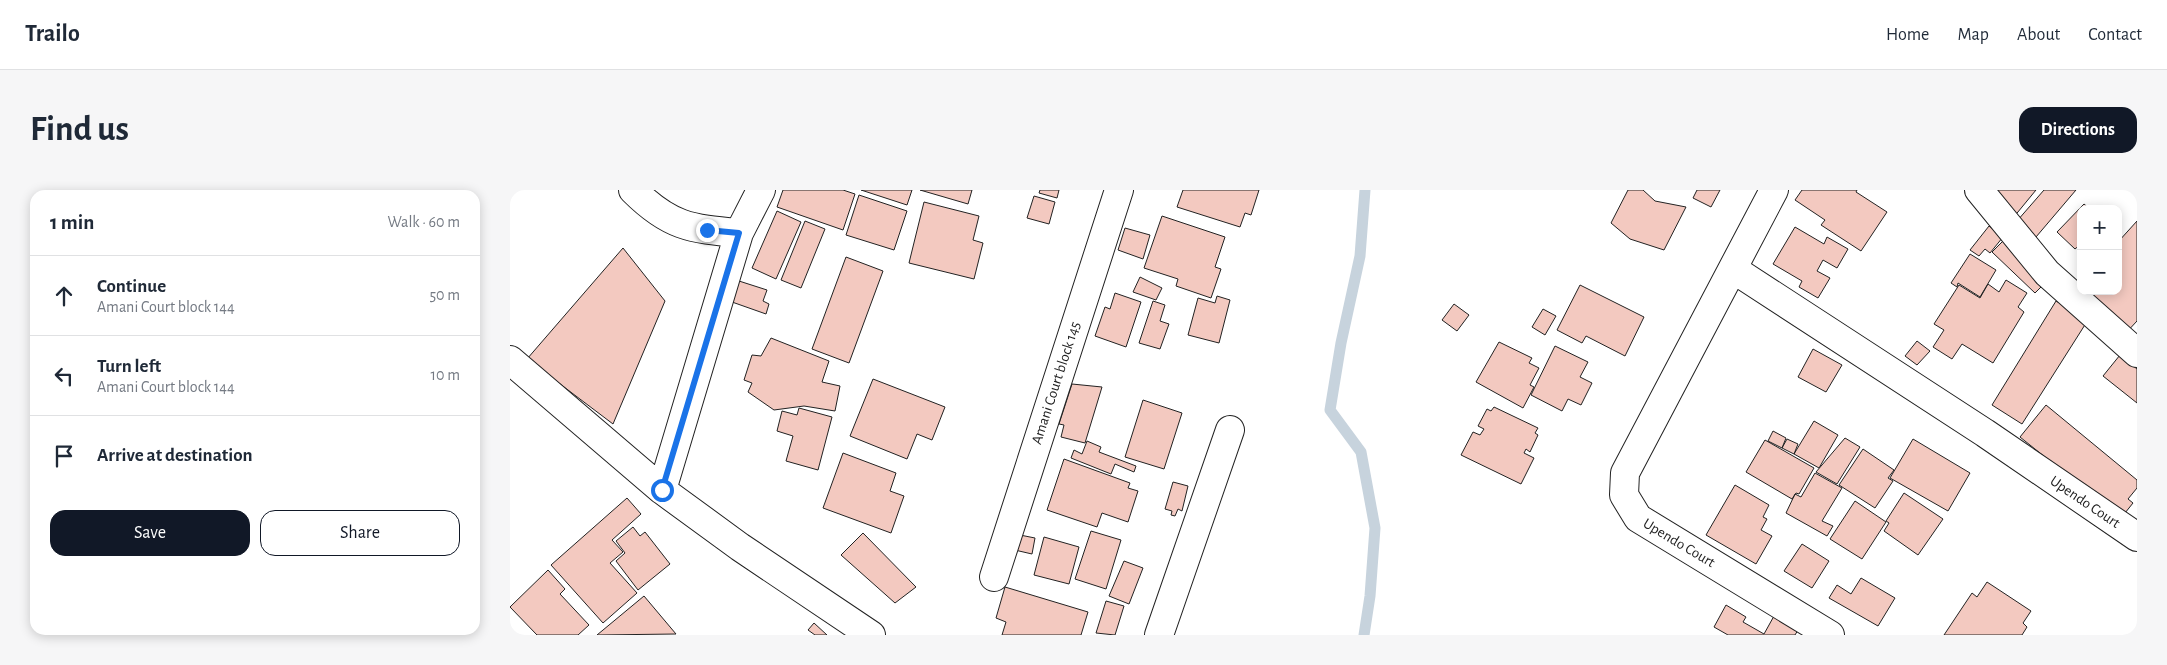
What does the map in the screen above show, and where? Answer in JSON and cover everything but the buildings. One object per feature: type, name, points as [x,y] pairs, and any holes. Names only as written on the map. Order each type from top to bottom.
[{"type":"street","points":[[634,190],[649,206],[670,221],[707,230],[739,233]]},
{"type":"street","points":[[662,490],[739,233],[761,190]]},
{"type":"street","name":"Amani Court block 145","points":[[994,577],[1119,190]]},
{"type":"street","name":"Upendo Court","points":[[1774,190],[1625,473],[1624,494],[1638,518],[1830,635]]},
{"type":"street","points":[[1979,190],[2047,273],[2137,353]]},
{"type":"street","name":"Upendo Court","points":[[1732,269],[1985,433],[2137,537]]},
{"type":"street","points":[[510,360],[662,490],[740,547],[871,635]]},
{"type":"street","points":[[1160,635],[1230,430]]},
{"type":"waterway","points":[[1364,635],[1370,596],[1375,528],[1361,452],[1330,410],[1341,343],[1360,256],[1365,190]]},
{"type":"route","points":[[662,490],[739,233],[707,230]]}]
